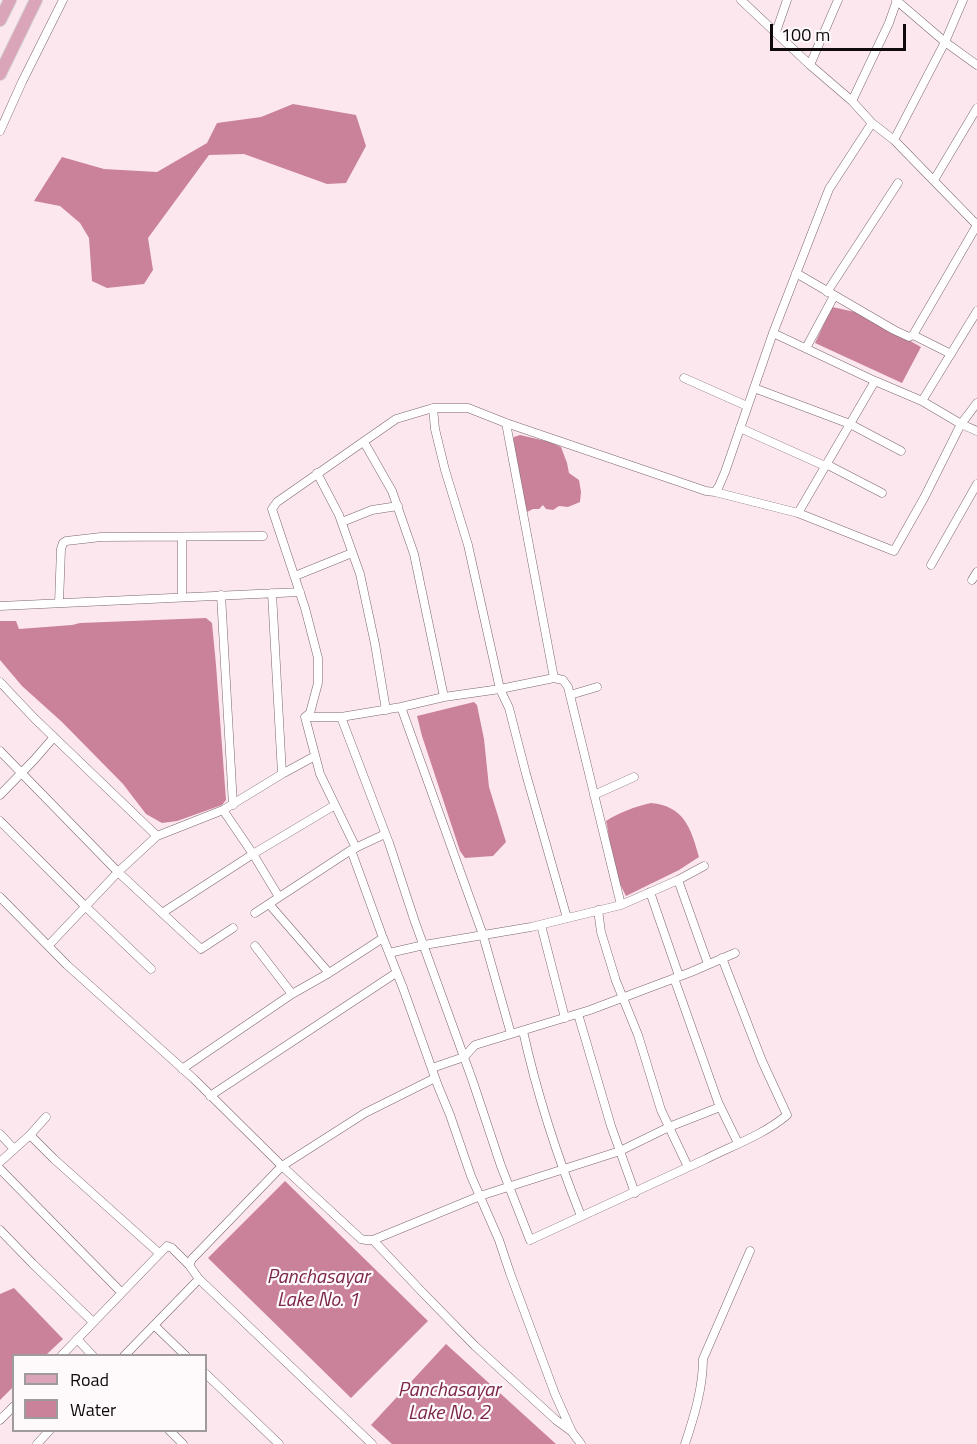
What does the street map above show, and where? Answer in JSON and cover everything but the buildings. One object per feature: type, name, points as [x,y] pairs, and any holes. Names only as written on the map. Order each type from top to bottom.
[{"type":"main road","points":[[0,20],[10,0]]},
{"type":"main road","points":[[0,74],[36,0]]},
{"type":"street","points":[[0,131],[63,0]]},
{"type":"street","points":[[741,0],[852,101],[872,123],[894,140],[977,225],[913,335],[907,337],[796,273]]},
{"type":"street","points":[[776,32],[787,0]]},
{"type":"street","points":[[810,65],[838,0]]},
{"type":"street","points":[[852,101],[889,23],[897,0],[945,42],[977,65]]},
{"type":"street","points":[[894,140],[945,42],[963,0]]},
{"type":"street","points":[[934,180],[977,108]]},
{"type":"street","points":[[715,492],[725,472],[773,333],[829,189],[872,123]]},
{"type":"street","points":[[806,348],[831,294],[898,183]]},
{"type":"street","points":[[922,401],[977,311]]},
{"type":"street","points":[[773,333],[922,401],[977,431]]},
{"type":"street","points":[[913,335],[951,354]]},
{"type":"street","points":[[684,378],[747,406]]},
{"type":"street","points":[[798,513],[875,381]]},
{"type":"street","points":[[754,388],[850,424],[901,451]]},
{"type":"street","points":[[305,717],[310,713],[318,683],[318,658],[300,592],[272,509],[277,502],[396,419],[433,408],[468,408],[706,491],[798,513],[894,551],[924,498],[961,424],[977,402]]},
{"type":"street","points":[[433,408],[442,460],[468,544],[500,689],[509,708],[567,918]]},
{"type":"street","points":[[506,423],[554,678]]},
{"type":"street","points":[[740,428],[826,465],[882,493]]},
{"type":"street","points":[[364,442],[392,490],[414,554],[444,697]]},
{"type":"street","points":[[317,473],[342,522],[360,574],[386,710]]},
{"type":"street","points":[[931,565],[977,484]]},
{"type":"street","points":[[342,522],[372,510],[398,506]]},
{"type":"street","points":[[59,603],[63,543],[71,540],[101,537],[263,536]]},
{"type":"street","points":[[182,537],[182,597]]},
{"type":"street","points":[[295,576],[352,553]]},
{"type":"street","points":[[972,580],[977,572]]},
{"type":"street","points":[[0,606],[300,592]]},
{"type":"street","points":[[272,593],[282,774]]},
{"type":"street","points":[[221,595],[233,805]]},
{"type":"street","points":[[305,717],[341,717],[554,678],[564,680],[568,687],[621,905]]},
{"type":"street","points":[[0,682],[34,718],[157,836]]},
{"type":"street","points":[[570,695],[597,687]]},
{"type":"street","points":[[402,707],[483,935],[511,1034]]},
{"type":"street","points":[[305,717],[320,774],[353,849],[382,938],[444,1097],[471,1176],[499,1240],[555,1394],[580,1444]]},
{"type":"street","points":[[341,717],[386,834],[509,1187],[530,1240],[738,1143],[777,1124],[787,1115],[762,1061],[722,958]]},
{"type":"street","points":[[0,795],[54,737]]},
{"type":"street","points":[[0,751],[118,872],[201,949],[233,928]]},
{"type":"street","points":[[49,945],[118,872],[157,836],[233,805],[315,756]]},
{"type":"street","points":[[594,795],[634,777]]},
{"type":"street","points":[[162,913],[253,854],[335,805]]},
{"type":"street","points":[[223,810],[279,897]]},
{"type":"street","points":[[0,821],[152,969]]},
{"type":"street","points":[[255,913],[353,849],[386,834]]},
{"type":"street","points":[[389,953],[541,925],[621,905],[704,866]]},
{"type":"street","points":[[678,880],[708,964]]},
{"type":"street","points":[[650,892],[720,1107],[738,1143]]},
{"type":"street","points":[[0,897],[67,965],[182,1069],[361,1239],[373,1240],[480,1196],[620,1151],[669,1127],[720,1107]]},
{"type":"street","points":[[269,904],[329,973]]},
{"type":"street","points":[[598,910],[601,932],[616,981],[638,1035],[661,1110],[688,1167]]},
{"type":"street","points":[[541,925],[565,1018]]},
{"type":"street","points":[[182,1069],[292,994],[382,938]]},
{"type":"street","points":[[255,946],[292,994]]},
{"type":"street","points":[[432,1068],[464,1057],[475,1045],[578,1014],[735,953]]},
{"type":"street","points":[[210,1096],[396,973]]},
{"type":"street","points":[[578,1014],[594,1073],[635,1193]]},
{"type":"street","points":[[523,1031],[532,1071],[563,1170],[582,1216]]},
{"type":"street","points":[[189,1265],[192,1259],[282,1166],[364,1113],[435,1078]]},
{"type":"street","points":[[0,1162],[46,1117]]},
{"type":"street","points":[[0,1134],[14,1149]]},
{"type":"street","points":[[30,1135],[159,1253]]},
{"type":"street","points":[[0,1169],[121,1292]]},
{"type":"street","points":[[0,1230],[93,1322]]},
{"type":"street","points":[[373,1240],[475,1346],[572,1432]]},
{"type":"street","points":[[63,1354],[167,1246],[172,1248],[199,1279],[372,1444]]},
{"type":"street","points":[[685,1444],[693,1422],[703,1375],[703,1359],[750,1251]]},
{"type":"street","points":[[126,1354],[199,1279]]},
{"type":"street","points":[[154,1325],[184,1354]]},
{"type":"street","points":[[77,1339],[91,1354]]},
{"type":"street","points":[[207,1375],[279,1444]]},
{"type":"street","points":[[0,1420],[12,1408]]},
{"type":"street","points":[[37,1444],[49,1432]]},
{"type":"street","points":[[170,1432],[183,1444]]},
{"type":"water","points":[[293,104],[356,115],[366,146],[346,183],[327,184],[244,154],[209,155],[148,238],[153,270],[144,284],[107,288],[92,281],[89,238],[80,223],[60,206],[34,201],[62,157],[104,169],[157,172],[207,143],[217,123],[261,117]]},
{"type":"water","points":[[832,307],[860,313],[921,347],[902,383],[815,343]]},
{"type":"water","points":[[520,435],[561,447],[569,473],[579,480],[580,502],[568,507],[559,506],[553,510],[546,509],[543,505],[539,509],[527,512],[512,441],[514,437]]},
{"type":"water","points":[[206,618],[212,623],[226,800],[222,805],[177,821],[162,823],[146,814],[123,784],[62,722],[22,686],[0,660],[0,621],[16,621],[19,629],[80,623]]},
{"type":"water","points":[[474,702],[477,705],[484,739],[489,787],[506,842],[493,856],[465,858],[460,851],[417,716]]},
{"type":"water","points":[[651,803],[662,805],[679,814],[689,828],[699,857],[679,870],[626,896],[611,855],[606,821],[627,810]]},
{"type":"water","name":"Panchasayar Lake No. 1","points":[[285,1181],[428,1321],[351,1398],[208,1258]]},
{"type":"water","points":[[14,1288],[63,1339],[47,1354],[12,1354],[12,1388],[0,1400],[0,1294]]},
{"type":"water","name":"Panchasayar Lake No. 2","points":[[446,1344],[556,1444],[392,1444],[371,1425]]}]
